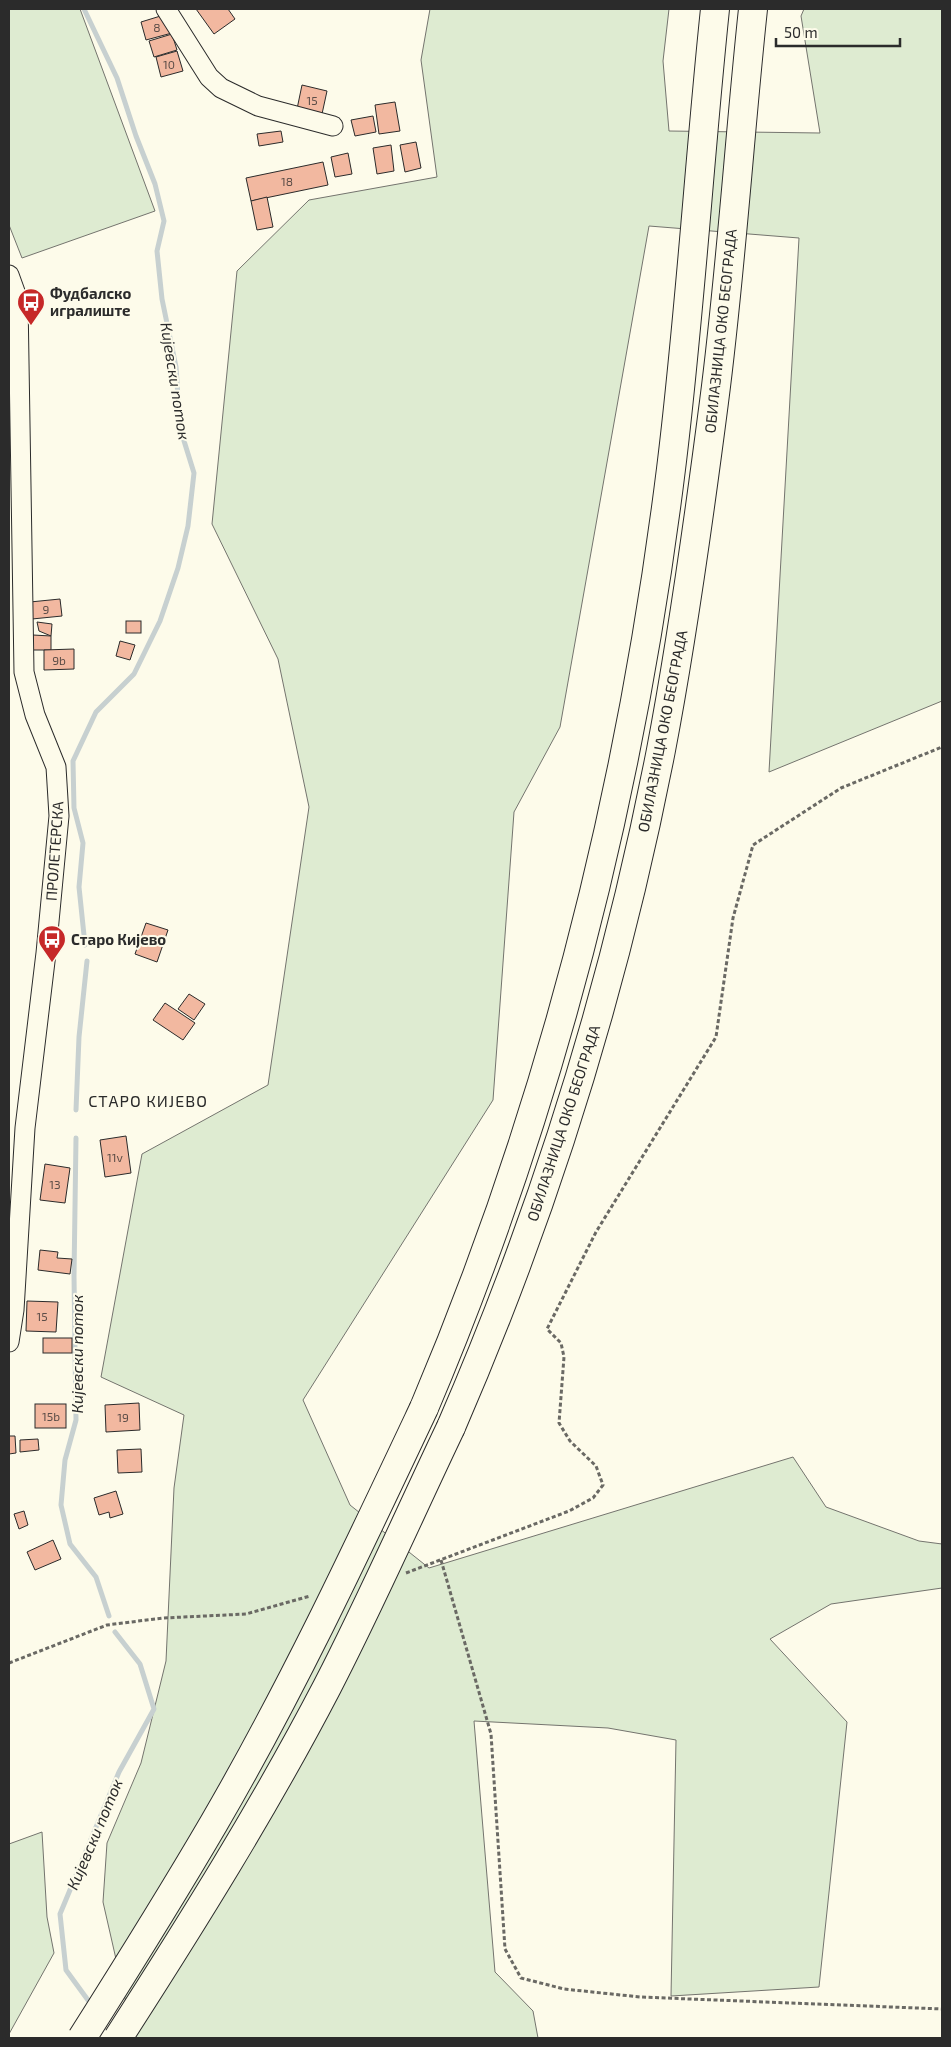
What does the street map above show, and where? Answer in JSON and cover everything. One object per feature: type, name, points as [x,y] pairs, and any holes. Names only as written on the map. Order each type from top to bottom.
[{"type":"highway","name":"ОБИЛАЗНИЦА ОКО БЕОГРАДА","points":[[82,2038],[214,1822],[329,1606],[424,1408],[462,1318],[523,1145],[559,1023],[592,897],[628,734],[658,559],[682,379],[715,9]]},
{"type":"highway","name":"ОБИЛАЗНИЦА ОКО БЕОГРАДА","points":[[118,2038],[247,1832],[328,1685],[451,1426],[496,1319],[543,1188],[601,1003],[636,863],[660,753],[689,586],[714,398],[753,9]]},
{"type":"street","points":[[166,9],[209,77],[222,88],[258,106],[333,126]]},
{"type":"street","name":"ПРОЛЕТЕРСКА","points":[[9,275],[18,300],[24,672],[35,715],[56,767],[59,816],[45,964],[24,1128],[14,1310],[9,1342]]},
{"type":"path","points":[[547,1329],[596,1232],[716,1037],[734,918],[753,845],[841,788],[942,747]]},
{"type":"path","points":[[441,1560],[491,1734],[506,1949],[521,1978],[564,1989],[640,1997],[942,2009]]},
{"type":"green space","points":[[9,9],[80,9],[155,211],[22,258],[9,225]]},
{"type":"green space","points":[[430,9],[669,9],[663,61],[669,131],[820,133],[801,16],[804,9],[942,9],[942,701],[769,772],[799,238],[649,226],[560,727],[514,812],[493,1100],[303,1400],[350,1505],[429,1568],[793,1457],[826,1507],[919,1541],[942,1544],[942,1588],[831,1604],[770,1639],[847,1722],[819,1987],[671,1996],[676,1740],[608,1728],[474,1721],[495,1972],[533,2011],[538,2038],[134,2038],[103,1902],[107,1843],[141,1763],[166,1661],[174,1488],[184,1415],[101,1377],[142,1154],[268,1085],[309,807],[278,659],[212,524],[237,271],[309,200],[437,177],[421,60]]},
{"type":"green space","points":[[42,1832],[47,1917],[54,1953],[9,2034],[9,1844]]},
{"type":"building","points":[[196,9],[228,9],[235,19],[214,34]]},
{"type":"building","points":[[167,14],[172,33],[146,40],[141,22]]},
{"type":"building","points":[[172,34],[177,50],[154,57],[149,41]]},
{"type":"building","points":[[177,51],[183,71],[161,77],[156,57]]},
{"type":"building","points":[[302,85],[327,91],[322,114],[297,109]]},
{"type":"building","points":[[395,102],[400,131],[379,134],[375,105]]},
{"type":"building","points":[[373,116],[376,132],[355,136],[351,120]]},
{"type":"building","points":[[281,131],[283,142],[259,146],[257,134]]},
{"type":"building","points":[[416,142],[421,168],[405,172],[400,145]]},
{"type":"building","points":[[391,145],[394,171],[377,174],[373,148]]},
{"type":"building","points":[[348,153],[352,174],[335,177],[331,157]]},
{"type":"building","points":[[323,162],[328,185],[251,201],[246,178]]},
{"type":"building","points":[[267,197],[273,227],[257,230],[251,201]]},
{"type":"building","points":[[60,599],[62,616],[32,619],[30,602]]},
{"type":"building","points":[[126,621],[141,621],[141,633],[126,633]]},
{"type":"building","points":[[37,622],[52,624],[51,636],[39,631]]},
{"type":"building","points":[[33,635],[51,636],[51,650],[33,650]]},
{"type":"building","points":[[120,641],[135,645],[130,660],[116,656]]},
{"type":"building","points":[[74,649],[74,669],[44,670],[44,650]]},
{"type":"building","points":[[146,923],[168,930],[157,962],[135,954]]},
{"type":"building","points":[[189,994],[205,1004],[194,1020],[178,1009]]},
{"type":"building","points":[[165,1003],[195,1023],[183,1040],[153,1020]]},
{"type":"building","points":[[126,1136],[131,1173],[105,1177],[100,1140]]},
{"type":"building","points":[[45,1164],[70,1168],[65,1203],[40,1200]]},
{"type":"building","points":[[40,1250],[58,1252],[57,1258],[72,1259],[70,1274],[38,1270]]},
{"type":"building","points":[[27,1301],[58,1302],[56,1332],[26,1331]]},
{"type":"building","points":[[43,1338],[72,1338],[72,1353],[43,1353]]},
{"type":"building","points":[[139,1403],[140,1430],[106,1432],[105,1405]]},
{"type":"building","points":[[35,1404],[66,1404],[66,1428],[35,1428]]},
{"type":"building","points":[[9,1436],[15,1436],[16,1453],[9,1454]]},
{"type":"building","points":[[38,1439],[39,1450],[20,1452],[20,1440]]},
{"type":"building","points":[[141,1449],[142,1472],[118,1473],[117,1450]]},
{"type":"building","points":[[116,1491],[123,1514],[110,1518],[109,1512],[99,1515],[94,1498]]},
{"type":"building","points":[[24,1511],[28,1525],[19,1529],[14,1514]]},
{"type":"building","points":[[53,1540],[61,1559],[35,1570],[27,1552]]},
{"type":"waterway","name":"Кијевски поток","points":[[84,9],[117,78],[136,136],[155,184],[164,221],[157,251],[162,299],[176,367],[180,428],[194,473],[188,526],[178,568],[160,621],[134,674],[96,712],[73,761],[74,808],[83,843],[79,887],[85,945]]},
{"type":"waterway","name":"Кијевски поток","points":[[76,1110],[79,1037],[87,961]]},
{"type":"waterway","name":"Кијевски поток","points":[[76,1138],[74,1276],[76,1420],[65,1460],[61,1505],[70,1544],[96,1577],[109,1616]]},
{"type":"waterway","name":"Кијевски поток","points":[[93,2007],[66,1970],[60,1914],[119,1772],[154,1709],[140,1664],[115,1632]]},
{"type":"place","name":"Фудбалско игралиште","points":[[31,326]]},
{"type":"place","name":"Старо Кијево","points":[[52,963]]},
{"type":"district","name":"СТАРО КИЈЕВО","points":[[148,1100]]}]
